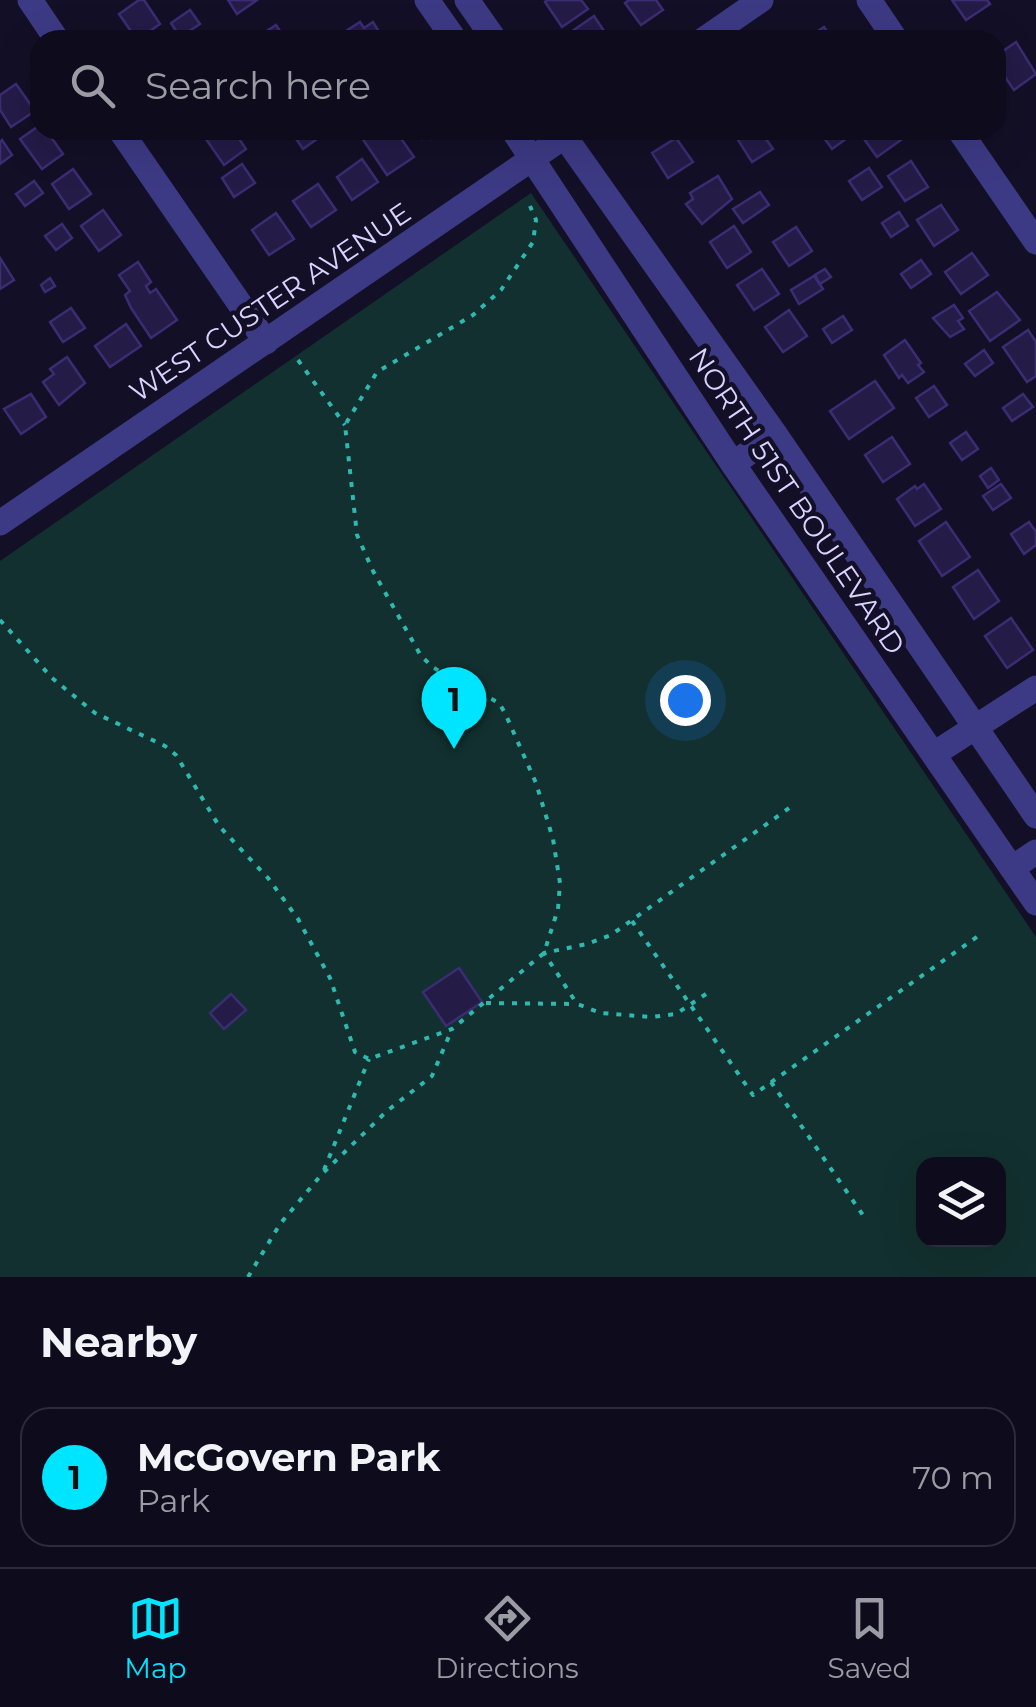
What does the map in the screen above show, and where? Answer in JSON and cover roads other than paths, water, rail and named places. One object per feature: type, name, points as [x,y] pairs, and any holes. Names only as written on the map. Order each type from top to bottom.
[{"type":"street","points":[[30,0],[50,30]]},
{"type":"street","points":[[427,0],[448,30]]},
{"type":"street","points":[[466,0],[487,30]]},
{"type":"street","points":[[718,30],[761,0]]},
{"type":"street","points":[[868,0],[889,30]]},
{"type":"street","points":[[127,140],[266,342]]},
{"type":"street","name":"NORTH 51ST BOULEVARD","points":[[520,140],[733,464],[1036,903]]},
{"type":"street","name":"WEST CUSTER AVENUE","points":[[0,523],[556,140]]},
{"type":"street","name":"NORTH 51ST BOULEVARD","points":[[572,140],[1036,816]]},
{"type":"street","points":[[966,140],[1036,242]]},
{"type":"street","points":[[733,464],[776,434]]},
{"type":"street","points":[[934,754],[1036,688]]},
{"type":"street","points":[[1012,868],[1036,852]]},
{"type":"place","name":"McGovern Park","points":[[454,749]]}]
